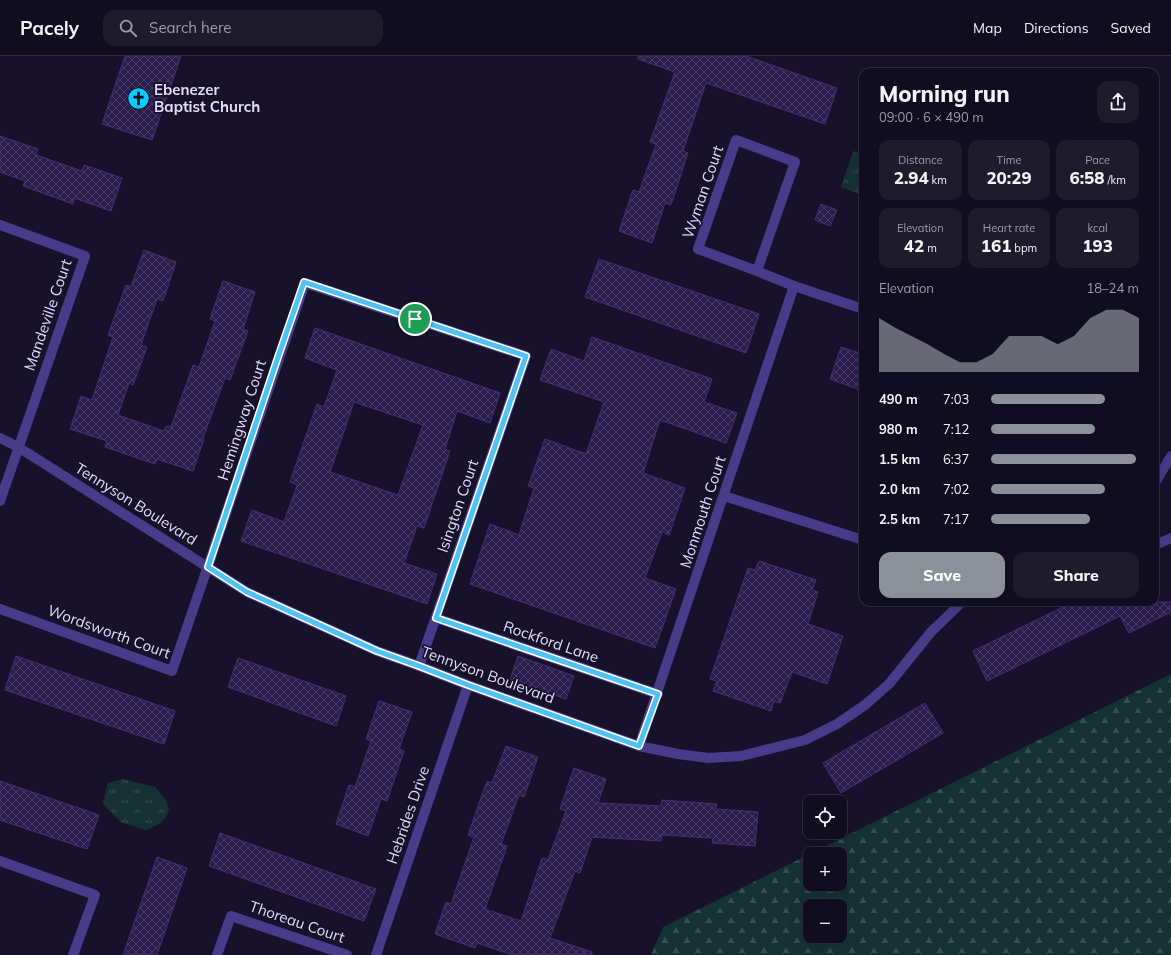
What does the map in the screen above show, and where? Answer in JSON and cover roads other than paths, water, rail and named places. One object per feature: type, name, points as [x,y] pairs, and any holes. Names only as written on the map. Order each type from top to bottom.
[{"type":"street","name":"Wyman Court","points":[[756,270],[794,162],[736,140],[698,248],[794,286],[859,308]]},
{"type":"street","name":"Mandeville Court","points":[[0,225],[85,256],[18,447]]},
{"type":"street","name":"Isington Court","points":[[304,282],[526,356],[419,666]]},
{"type":"street","name":"Hemingway Court","points":[[208,567],[304,282]]},
{"type":"street","name":"Monmouth Court","points":[[639,746],[658,694],[794,286]]},
{"type":"street","name":"Tennyson Boulevard","points":[[0,438],[18,447],[247,592],[377,651],[639,746],[678,754],[708,758],[740,756],[805,740],[837,724],[866,705],[888,684],[931,632],[958,606]]},
{"type":"street","points":[[0,501],[18,447]]},
{"type":"street","points":[[1159,476],[1171,456]]},
{"type":"street","points":[[724,496],[859,539]]},
{"type":"street","points":[[1159,543],[1171,538]]},
{"type":"street","name":"Wordsworth Court","points":[[0,609],[172,671],[208,567]]},
{"type":"street","name":"Rockford Lane","points":[[436,618],[658,694]]},
{"type":"street","name":"Hebrides Drive","points":[[376,955],[468,685]]},
{"type":"street","points":[[0,862],[96,895],[73,955]]},
{"type":"street","name":"Thoreau Court","points":[[217,955],[231,916],[347,955]]},
{"type":"place","name":"Ebenezer Baptist Church","points":[[138,99]]}]
